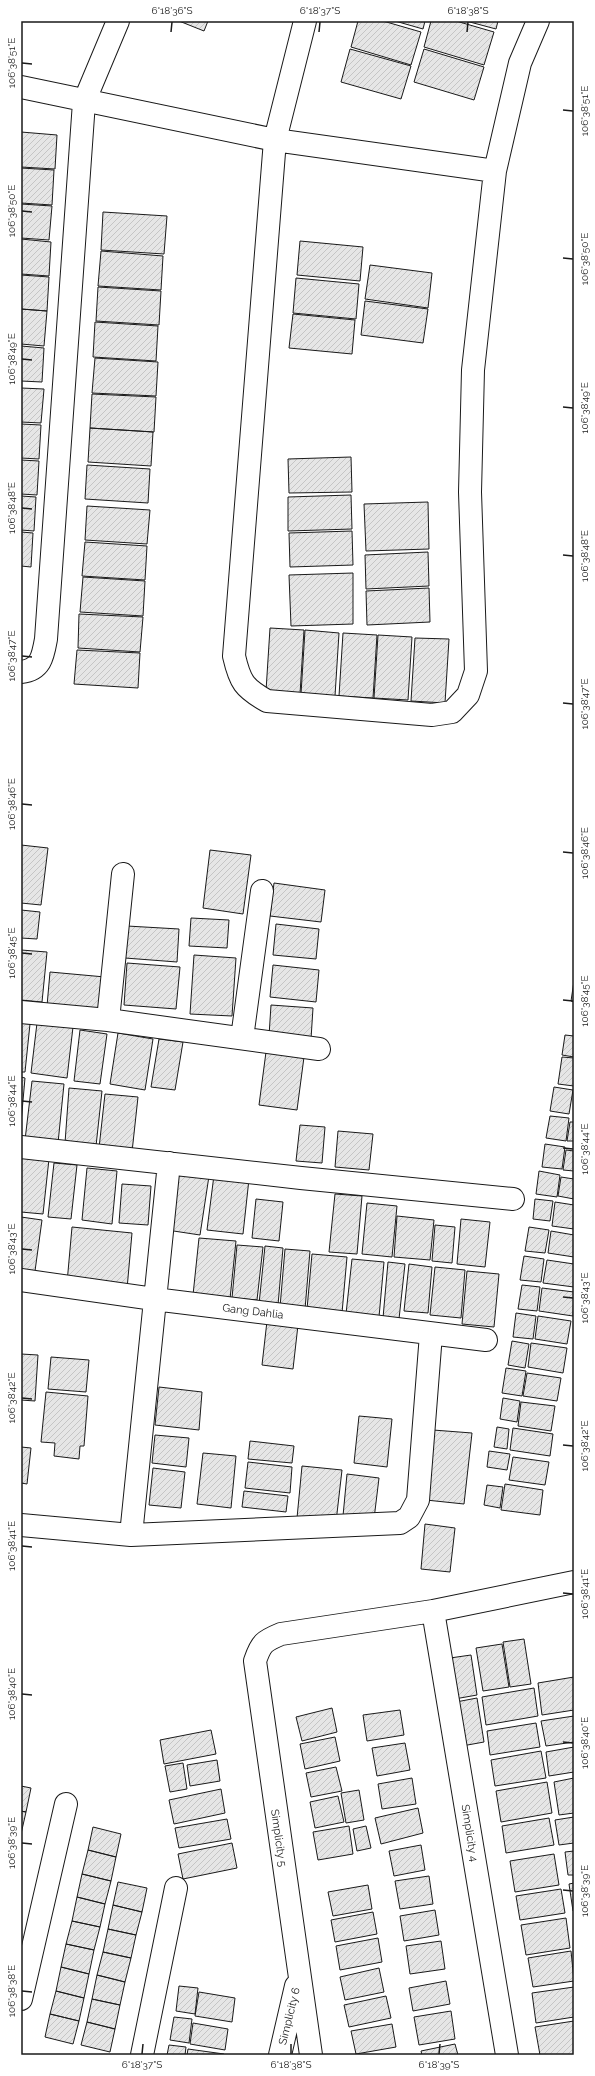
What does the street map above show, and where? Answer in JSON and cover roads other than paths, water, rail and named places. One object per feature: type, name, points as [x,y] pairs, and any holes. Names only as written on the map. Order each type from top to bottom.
[{"type":"street","points":[[21,672],[30,671],[42,660],[46,639],[84,102],[118,21]]},
{"type":"street","points":[[304,21],[275,140],[234,656],[238,673],[249,691],[267,701],[432,715],[452,712],[468,694],[476,671],[470,492],[473,370],[495,171],[520,63],[538,21]]},
{"type":"street","points":[[21,87],[84,102],[275,140],[495,171]]},
{"type":"street","points":[[108,1020],[123,874]]},
{"type":"street","points":[[242,1038],[262,891]]},
{"type":"street","points":[[21,1012],[108,1020],[319,1050]]},
{"type":"street","points":[[21,1147],[513,1199]]},
{"type":"street","points":[[131,1535],[169,1163]]},
{"type":"street","name":"Gang Dahlia","points":[[21,1280],[154,1299],[486,1340]]},
{"type":"street","points":[[21,1525],[131,1535],[400,1523],[409,1517],[418,1500],[431,1334]]},
{"type":"street","name":"Simplicity 5","points":[[311,2055],[255,1661],[260,1648],[266,1640],[281,1634],[433,1610],[574,1582]]},
{"type":"street","name":"Simplicity 4","points":[[433,1610],[507,2055]]},
{"type":"street","points":[[21,1999],[66,1804]]},
{"type":"street","points":[[142,2055],[176,1888]]},
{"type":"street","name":"Simplicity 6","points":[[280,2055],[299,1977]]}]
